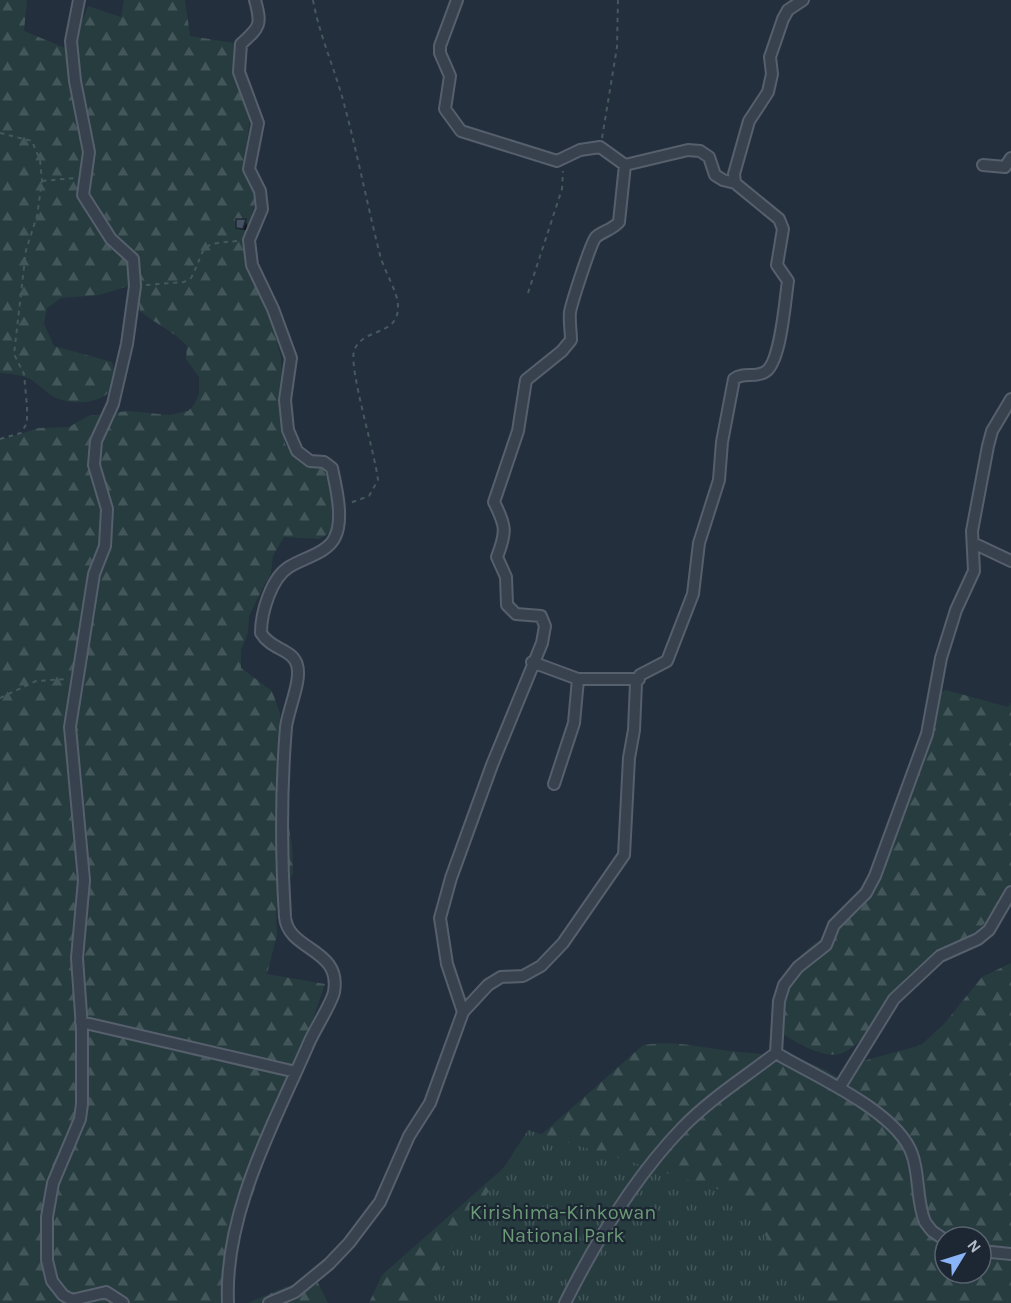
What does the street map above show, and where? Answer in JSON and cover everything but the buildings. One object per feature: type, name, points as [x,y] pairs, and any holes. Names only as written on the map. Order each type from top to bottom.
[{"type":"street","points":[[79,0],[71,41],[75,81],[89,152],[82,195],[101,220],[111,239],[133,259],[135,286],[127,344],[113,404],[96,441],[94,465],[106,509],[105,546],[94,574],[70,728],[84,880],[77,958],[81,1022],[82,1104],[80,1119],[53,1183],[47,1217],[47,1260],[52,1281],[63,1295],[72,1300],[106,1292],[123,1303]]},
{"type":"street","points":[[228,1303],[227,1275],[232,1238],[260,1157],[317,1022],[332,998],[334,983],[329,963],[294,936],[286,925],[283,882],[286,726],[298,669],[293,657],[269,644],[261,633],[268,600],[279,576],[334,540],[338,528],[332,468],[324,462],[310,461],[297,451],[288,430],[285,400],[291,358],[273,309],[252,265],[249,240],[262,209],[260,191],[249,169],[258,123],[239,72],[241,44],[257,29],[260,19],[255,0]]},
{"type":"street","points":[[457,0],[440,46],[440,53],[450,76],[445,109],[450,120],[461,131],[557,161],[580,150],[600,147],[625,165],[688,150],[700,151],[709,157],[715,175],[735,183],[779,219],[783,229],[777,265],[788,281],[782,326],[771,368],[763,374],[739,375],[734,379],[722,442],[719,480],[699,543],[693,594],[668,661],[639,679],[578,679],[532,662]]},
{"type":"street","points":[[735,183],[734,174],[749,121],[762,106],[768,92],[772,74],[770,57],[783,19],[788,10],[803,0]]},
{"type":"street","points":[[983,165],[1005,167],[1011,158]]},
{"type":"street","points":[[463,1011],[447,964],[440,918],[451,878],[492,765],[524,691],[532,662],[542,643],[545,626],[541,616],[516,614],[507,605],[506,577],[497,557],[504,537],[505,524],[494,502],[518,431],[526,380],[562,351],[571,340],[570,312],[586,265],[589,248],[596,237],[619,222],[625,165]]},
{"type":"street","points":[[565,1303],[595,1246],[683,1127],[776,1053],[779,1001],[784,985],[798,967],[826,945],[834,925],[866,893],[875,876],[927,734],[941,658],[956,610],[967,590],[975,565],[972,531],[992,431],[1011,399]]},
{"type":"street","points":[[973,543],[1011,561]]},
{"type":"street","points":[[554,784],[574,723],[578,679]]},
{"type":"street","points":[[269,1303],[295,1292],[329,1264],[349,1244],[380,1202],[409,1136],[430,1103],[463,1011],[488,985],[501,977],[523,976],[540,966],[563,943],[624,855],[629,758],[639,679]]},
{"type":"street","points":[[843,1090],[894,999],[940,956],[978,939],[989,930],[1011,892]]},
{"type":"street","points":[[81,1022],[296,1072]]},
{"type":"street","points":[[776,1053],[843,1090],[877,1112],[906,1140],[915,1163],[925,1222],[933,1232]]},
{"type":"street","points":[[993,1252],[1011,1254]]},
{"type":"path","points":[[313,0],[343,100],[384,270],[398,304],[392,325],[359,341],[353,358],[378,480],[369,496],[359,501],[337,505]]},
{"type":"path","points":[[600,147],[617,47],[618,0]]},
{"type":"path","points":[[0,133],[32,141],[40,160],[42,181],[37,216],[26,250],[14,354],[24,374],[27,423],[21,433],[0,439]]},
{"type":"path","points":[[528,293],[562,189],[564,178],[562,159]]},
{"type":"path","points":[[42,181],[83,178]]},
{"type":"path","points":[[135,286],[184,282],[191,278],[203,248],[208,244],[249,240]]},
{"type":"path","points":[[0,698],[36,681],[76,679]]},
{"type":"green space","points":[[0,0],[27,0],[24,31],[75,52],[79,28],[88,6],[121,17],[124,0],[185,0],[190,36],[234,43],[234,74],[250,118],[243,172],[257,194],[244,244],[251,278],[268,306],[281,358],[285,444],[301,463],[324,469],[333,495],[332,532],[319,539],[284,537],[273,556],[271,572],[249,616],[248,633],[241,650],[241,668],[272,691],[280,713],[282,789],[292,845],[293,873],[276,909],[277,935],[267,974],[325,984],[241,1229],[228,1303],[0,1303],[0,440],[39,428],[69,427],[88,416],[128,411],[169,415],[188,411],[199,394],[199,377],[186,359],[187,346],[140,311],[138,296],[129,286],[99,295],[61,298],[47,308],[44,324],[54,346],[112,362],[114,379],[107,394],[93,401],[60,400],[28,378],[0,373]]},
{"type":"green space","points":[[946,690],[1008,707],[1011,703],[1011,885],[995,911],[982,926],[922,965],[903,981],[869,1030],[853,1047],[837,1054],[810,1049],[778,1031],[791,974],[804,952],[829,935],[835,916],[874,879],[939,693]]},
{"type":"green space","points":[[1011,963],[1011,1303],[369,1303],[382,1275],[643,1045],[677,1044],[787,1057],[813,1064],[840,1079],[863,1061],[921,1045],[944,1024],[982,977]]},
{"type":"green space","name":"Kirishima-Kinkowan National Park","points":[[528,1130],[740,1196],[808,1303],[417,1303]]},
{"type":"green space","points":[[316,1279],[328,1303],[248,1303],[285,1287]]}]
